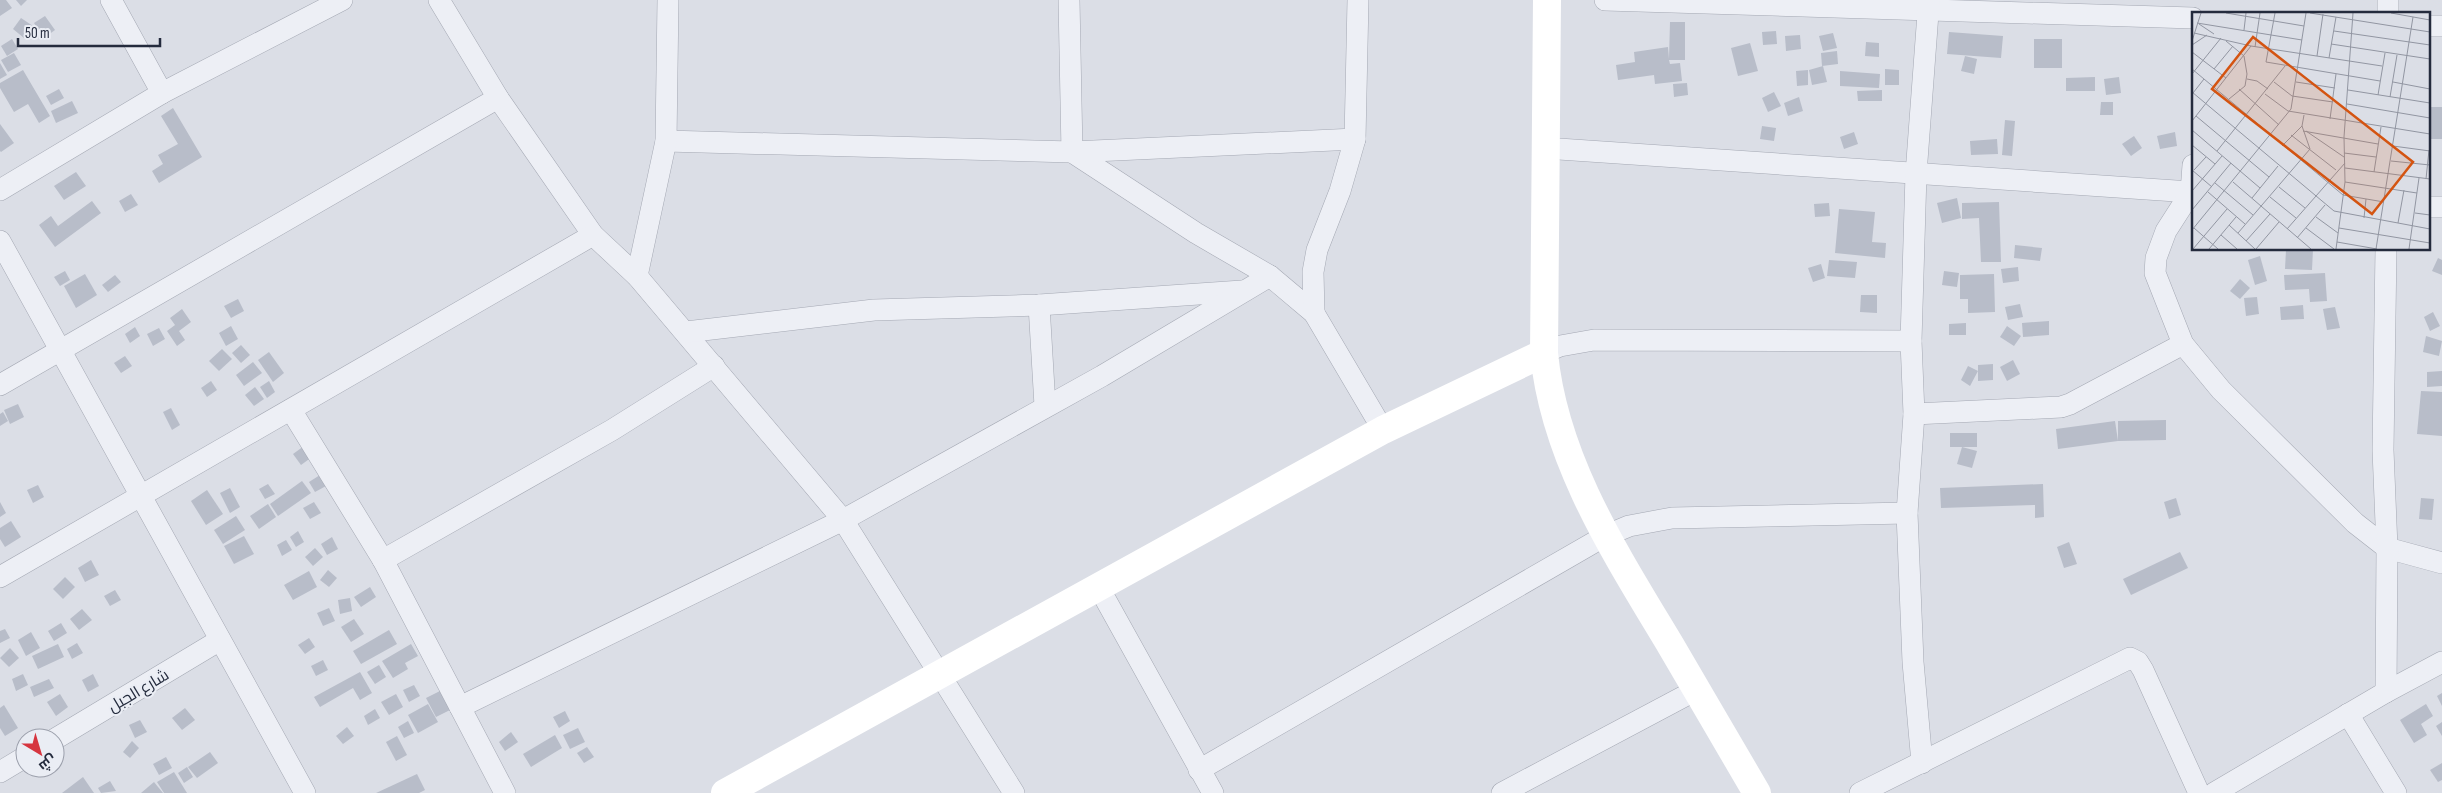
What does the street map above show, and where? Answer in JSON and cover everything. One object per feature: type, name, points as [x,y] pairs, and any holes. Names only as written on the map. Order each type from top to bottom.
[{"type":"street","points":[[111,0],[162,93]]},
{"type":"street","points":[[0,190],[162,93],[342,0]]},
{"type":"street","points":[[439,0],[498,98],[593,235],[637,276],[843,520],[1014,793]]},
{"type":"street","points":[[637,276],[666,141],[668,0]]},
{"type":"street","points":[[1070,0],[1072,152]]},
{"type":"street","points":[[1314,313],[1313,272],[1317,250],[1340,190],[1355,139],[1358,0]]},
{"type":"street","points":[[1547,0],[1544,148],[1544,353],[1547,384],[1566,447],[1605,536],[1757,793]]},
{"type":"street","points":[[1605,0],[1929,5],[2192,18]]},
{"type":"street","points":[[1922,763],[1913,662],[1907,513],[1914,414],[1911,342],[1916,174],[1929,5]]},
{"type":"street","points":[[0,385],[498,98]]},
{"type":"street","points":[[666,141],[1072,152],[1355,139]]},
{"type":"street","points":[[1544,148],[2190,192]]},
{"type":"street","points":[[1072,152],[1196,232],[1270,276],[1314,313],[1383,430]]},
{"type":"street","points":[[2192,174],[2190,192],[2166,231],[2155,265],[2155,273],[2183,344],[2220,390],[2355,523],[2387,548],[2442,563]]},
{"type":"street","points":[[0,577],[593,235]]},
{"type":"street","points":[[0,241],[304,793]]},
{"type":"street","points":[[2386,250],[2383,450],[2387,548],[2386,692]]},
{"type":"street","points":[[460,707],[843,520],[1102,376],[1270,276]]},
{"type":"street","points":[[686,332],[874,310],[1039,305],[1248,290]]},
{"type":"street","points":[[1039,305],[1045,406]]},
{"type":"street","points":[[725,793],[1383,430],[1560,346],[1594,340],[1911,342]]},
{"type":"street","points":[[1914,414],[2061,407],[2183,344]]},
{"type":"street","points":[[384,560],[612,430],[714,366]]},
{"type":"street","points":[[292,410],[384,560],[505,793]]},
{"type":"street","points":[[1199,770],[1605,536],[1629,526],[1672,518],[1907,513]]},
{"type":"street","points":[[1098,586],[1213,793]]},
{"type":"street","name":"شارع الجبل","points":[[65,733],[220,640]]},
{"type":"street","points":[[1860,793],[2130,658],[2138,662],[2146,675],[2199,793]]},
{"type":"street","points":[[2214,793],[2386,692],[2442,662]]},
{"type":"street","points":[[1502,793],[1696,690]]},
{"type":"street","points":[[2348,714],[2396,793]]},
{"type":"street","points":[[0,772],[15,763]]},
{"type":"building","points":[[0,0],[6,0],[12,8],[0,16]]},
{"type":"building","points":[[16,0],[27,0],[21,6]]},
{"type":"building","points":[[45,16],[55,30],[44,38],[34,23]]},
{"type":"building","points":[[21,18],[33,26],[24,38],[13,29]]},
{"type":"building","points":[[1670,22],[1685,22],[1685,60],[1669,60],[1670,64],[1680,63],[1682,81],[1655,84],[1654,75],[1618,80],[1616,65],[1635,62],[1634,52],[1668,47],[1669,59]]},
{"type":"building","points":[[1776,31],[1777,44],[1763,45],[1762,32]]},
{"type":"building","points":[[1949,32],[2003,36],[2001,58],[1947,54]]},
{"type":"building","points":[[1833,33],[1837,48],[1823,51],[1819,36]]},
{"type":"building","points":[[1800,35],[1801,49],[1786,51],[1785,36]]},
{"type":"building","points":[[12,39],[18,49],[7,56],[1,46]]},
{"type":"building","points":[[2034,39],[2062,39],[2062,68],[2034,68]]},
{"type":"building","points":[[1866,42],[1879,43],[1879,57],[1865,56]]},
{"type":"building","points":[[1750,43],[1758,71],[1738,76],[1731,48]]},
{"type":"building","points":[[1837,51],[1838,64],[1822,66],[1821,53]]},
{"type":"building","points":[[14,53],[21,65],[8,72],[1,60]]},
{"type":"building","points":[[1965,56],[1977,59],[1974,74],[1961,71]]},
{"type":"building","points":[[0,63],[7,75],[0,79]]},
{"type":"building","points":[[1823,66],[1827,82],[1812,85],[1809,70]]},
{"type":"building","points":[[1885,69],[1899,70],[1899,85],[1885,85]]},
{"type":"building","points":[[23,70],[50,116],[39,123],[28,104],[14,112],[0,88],[0,83]]},
{"type":"building","points":[[1808,70],[1808,85],[1797,86],[1796,71]]},
{"type":"building","points":[[1840,71],[1880,74],[1879,88],[1840,86]]},
{"type":"building","points":[[2095,77],[2095,91],[2066,91],[2066,78]]},
{"type":"building","points":[[2119,77],[2121,93],[2106,95],[2104,79]]},
{"type":"building","points":[[1687,83],[1688,95],[1674,97],[1673,84]]},
{"type":"building","points":[[59,89],[64,98],[51,105],[46,96]]},
{"type":"building","points":[[1882,90],[1882,101],[1858,101],[1857,91]]},
{"type":"building","points":[[1774,92],[1781,106],[1768,112],[1762,98]]},
{"type":"building","points":[[1799,97],[1803,111],[1788,116],[1784,103]]},
{"type":"building","points":[[72,101],[78,113],[56,123],[51,111]]},
{"type":"building","points":[[2101,102],[2113,102],[2113,115],[2100,115]]},
{"type":"building","points":[[2430,107],[2442,107],[2442,139],[2430,139]]},
{"type":"building","points":[[173,108],[202,157],[159,183],[152,171],[163,164],[158,155],[178,144],[161,116]]},
{"type":"building","points":[[2005,120],[2015,121],[2012,156],[2002,155]]},
{"type":"building","points":[[0,124],[14,143],[1,152],[0,151]]},
{"type":"building","points":[[1762,126],[1776,128],[1774,141],[1760,139]]},
{"type":"building","points":[[1854,132],[1858,144],[1844,149],[1840,137]]},
{"type":"building","points":[[2175,132],[2177,146],[2160,149],[2157,136]]},
{"type":"building","points":[[2134,136],[2142,148],[2131,156],[2122,144]]},
{"type":"building","points":[[1997,139],[1998,154],[1971,155],[1970,141]]},
{"type":"building","points":[[76,172],[86,186],[64,200],[54,186]]},
{"type":"building","points":[[131,194],[138,205],[125,212],[119,201]]},
{"type":"building","points":[[1957,198],[1961,218],[1942,223],[1937,203]]},
{"type":"building","points":[[92,201],[101,213],[55,247],[39,225],[51,216],[58,226]]},
{"type":"building","points":[[1999,202],[2001,262],[1981,262],[1979,218],[1962,219],[1962,203]]},
{"type":"building","points":[[1829,203],[1830,216],[1815,217],[1814,204]]},
{"type":"building","points":[[1839,209],[1875,212],[1872,242],[1886,243],[1885,258],[1835,253]]},
{"type":"building","points":[[2015,245],[2042,248],[2040,261],[2014,258]]},
{"type":"building","points":[[2286,250],[2313,250],[2312,270],[2285,269]]},
{"type":"building","points":[[2260,256],[2267,281],[2255,285],[2248,260]]},
{"type":"building","points":[[2438,258],[2442,260],[2442,275],[2432,271]]},
{"type":"building","points":[[1829,260],[1857,262],[1855,278],[1827,276]]},
{"type":"building","points":[[1821,264],[1825,278],[1813,282],[1808,268]]},
{"type":"building","points":[[2018,267],[2019,281],[2003,283],[2001,269]]},
{"type":"building","points":[[65,271],[70,280],[60,286],[54,277]]},
{"type":"building","points":[[1944,271],[1959,273],[1957,287],[1942,285]]},
{"type":"building","points":[[2325,273],[2327,301],[2310,302],[2309,289],[2285,290],[2284,275]]},
{"type":"building","points":[[85,274],[97,295],[76,308],[64,286]]},
{"type":"building","points":[[1994,274],[1995,312],[1968,313],[1968,299],[1960,299],[1960,275]]},
{"type":"building","points":[[115,275],[121,282],[108,292],[102,285]]},
{"type":"building","points":[[2240,279],[2250,288],[2240,299],[2230,291]]},
{"type":"building","points":[[1861,295],[1877,295],[1877,313],[1860,312]]},
{"type":"building","points":[[2257,297],[2259,314],[2246,316],[2244,298]]},
{"type":"building","points":[[238,299],[244,311],[231,318],[224,306]]},
{"type":"building","points":[[2020,304],[2023,317],[2008,320],[2005,307]]},
{"type":"building","points":[[2303,305],[2304,319],[2281,320],[2280,307]]},
{"type":"building","points":[[2335,307],[2340,328],[2327,330],[2323,309]]},
{"type":"building","points":[[182,309],[191,322],[179,331],[185,340],[177,346],[167,331],[175,325],[170,318]]},
{"type":"building","points":[[2433,312],[2440,326],[2430,331],[2424,317]]},
{"type":"building","points":[[2049,321],[2049,335],[2023,337],[2022,323]]},
{"type":"building","points":[[1966,323],[1966,335],[1949,335],[1949,324]]},
{"type":"building","points":[[231,326],[238,339],[226,346],[219,333]]},
{"type":"building","points":[[2007,326],[2021,336],[2014,346],[2000,337]]},
{"type":"building","points":[[135,327],[140,336],[130,343],[125,334]]},
{"type":"building","points":[[159,328],[165,339],[153,346],[147,334]]},
{"type":"building","points":[[2426,336],[2442,341],[2439,356],[2423,352]]},
{"type":"building","points":[[241,345],[250,355],[241,363],[232,353]]},
{"type":"building","points":[[222,349],[232,359],[219,371],[209,361]]},
{"type":"building","points":[[269,352],[284,373],[273,382],[258,360]]},
{"type":"building","points":[[125,356],[132,366],[121,373],[114,363]]},
{"type":"building","points":[[2013,360],[2020,374],[2007,381],[2000,367]]},
{"type":"building","points":[[253,362],[262,373],[244,386],[236,375]]},
{"type":"building","points":[[1993,364],[1993,380],[1978,381],[1978,365]]},
{"type":"building","points":[[1968,366],[1978,371],[1970,386],[1961,380]]},
{"type":"building","points":[[2442,371],[2442,386],[2427,387],[2427,372]]},
{"type":"building","points":[[211,381],[217,390],[207,397],[201,388]]},
{"type":"building","points":[[269,381],[275,392],[267,398],[260,387]]},
{"type":"building","points":[[255,387],[264,399],[254,406],[245,395]]},
{"type":"building","points":[[2421,391],[2442,392],[2442,436],[2417,434]]},
{"type":"building","points":[[18,404],[24,417],[10,424],[4,410]]},
{"type":"building","points":[[171,408],[180,425],[172,430],[163,412]]},
{"type":"building","points":[[3,412],[8,421],[0,426],[0,414]]},
{"type":"building","points":[[2166,420],[2166,440],[2118,441],[2118,421]]},
{"type":"building","points":[[2115,421],[2118,441],[2058,449],[2056,429]]},
{"type":"building","points":[[1950,433],[1977,433],[1977,447],[1950,447]]},
{"type":"building","points":[[304,446],[312,457],[301,465],[293,454]]},
{"type":"building","points":[[1962,447],[1977,451],[1972,468],[1957,464]]},
{"type":"building","points":[[320,475],[326,486],[315,492],[309,482]]},
{"type":"building","points":[[302,481],[311,493],[278,516],[270,504]]},
{"type":"building","points":[[268,484],[275,494],[265,499],[259,489]]},
{"type":"building","points":[[2043,484],[2044,517],[2035,518],[2035,505],[1941,508],[1940,488]]},
{"type":"building","points":[[38,485],[44,497],[33,503],[27,490]]},
{"type":"building","points":[[230,488],[240,507],[230,513],[220,493]]},
{"type":"building","points":[[207,490],[223,514],[206,525],[191,501]]},
{"type":"building","points":[[2176,498],[2181,515],[2169,519],[2164,502]]},
{"type":"building","points":[[2421,498],[2434,499],[2432,520],[2419,519]]},
{"type":"building","points":[[0,502],[6,513],[0,517]]},
{"type":"building","points":[[314,502],[321,513],[310,519],[303,508]]},
{"type":"building","points":[[268,504],[276,517],[259,529],[250,516]]},
{"type":"building","points":[[236,516],[245,530],[223,544],[214,530]]},
{"type":"building","points":[[11,521],[21,537],[5,547],[0,539],[0,528]]},
{"type":"building","points":[[298,531],[304,542],[296,547],[290,537]]},
{"type":"building","points":[[244,536],[254,554],[234,564],[224,546]]},
{"type":"building","points":[[332,537],[338,549],[327,555],[321,544]]},
{"type":"building","points":[[286,540],[292,550],[282,556],[277,545]]},
{"type":"building","points":[[2069,542],[2077,564],[2064,568],[2057,547]]},
{"type":"building","points":[[315,548],[323,557],[313,566],[305,557]]},
{"type":"building","points":[[2180,552],[2188,568],[2131,595],[2123,579]]},
{"type":"building","points":[[91,560],[99,575],[85,582],[78,568]]},
{"type":"building","points":[[328,570],[337,578],[329,587],[320,580]]},
{"type":"building","points":[[309,571],[317,587],[293,600],[284,585]]},
{"type":"building","points":[[65,577],[75,587],[63,599],[53,589]]},
{"type":"building","points":[[370,587],[376,597],[361,607],[354,597]]},
{"type":"building","points":[[115,590],[121,600],[110,606],[104,596]]},
{"type":"building","points":[[350,598],[352,611],[340,614],[338,600]]},
{"type":"building","points":[[329,608],[335,621],[323,626],[317,613]]},
{"type":"building","points":[[82,609],[92,620],[79,630],[70,619]]},
{"type":"building","points":[[354,619],[364,634],[351,642],[341,627]]},
{"type":"building","points":[[61,623],[67,633],[54,641],[48,631]]},
{"type":"building","points":[[5,629],[10,638],[0,643],[0,631]]},
{"type":"building","points":[[389,630],[397,644],[361,664],[353,651]]},
{"type":"building","points":[[31,632],[40,648],[26,656],[18,640]]},
{"type":"building","points":[[309,638],[315,647],[305,654],[298,645]]},
{"type":"building","points":[[77,643],[83,653],[72,659],[67,649]]},
{"type":"building","points":[[58,644],[64,657],[38,669],[32,656]]},
{"type":"building","points":[[411,644],[418,656],[405,663],[408,669],[393,678],[382,661]]},
{"type":"building","points":[[10,648],[19,658],[9,667],[0,658]]},
{"type":"building","points":[[323,660],[328,670],[316,676],[311,666]]},
{"type":"building","points":[[379,665],[386,677],[375,684],[367,672]]},
{"type":"building","points":[[360,672],[372,693],[360,700],[353,688],[320,707],[314,697]]},
{"type":"building","points":[[23,674],[28,685],[16,691],[12,679]]},
{"type":"building","points":[[93,674],[99,686],[88,692],[82,680]]},
{"type":"building","points":[[49,679],[54,688],[34,697],[30,687]]},
{"type":"building","points":[[414,685],[420,696],[409,702],[403,690]]},
{"type":"building","points":[[440,691],[450,710],[436,717],[426,698]]},
{"type":"building","points":[[2442,693],[2442,706],[2437,696]]},
{"type":"building","points":[[60,694],[68,707],[56,716],[47,702]]},
{"type":"building","points":[[396,694],[403,707],[389,715],[381,702]]},
{"type":"building","points":[[428,704],[438,722],[418,733],[408,715]]},
{"type":"building","points":[[2426,704],[2433,716],[2421,724],[2427,735],[2414,743],[2400,720]]},
{"type":"building","points":[[4,705],[18,728],[15,728],[5,736],[0,728],[0,708]]},
{"type":"building","points":[[185,708],[195,720],[182,730],[172,718]]},
{"type":"building","points":[[375,709],[380,718],[368,725],[364,716]]},
{"type":"building","points":[[565,711],[570,721],[559,728],[553,717]]},
{"type":"building","points":[[140,720],[147,732],[135,738],[129,725]]},
{"type":"building","points":[[408,721],[414,733],[404,738],[398,727]]},
{"type":"building","points":[[2442,722],[2442,736],[2436,726]]},
{"type":"building","points":[[347,727],[354,736],[343,744],[336,736]]},
{"type":"building","points":[[578,728],[585,742],[570,749],[563,735]]},
{"type":"building","points":[[511,732],[518,742],[505,751],[499,742]]},
{"type":"building","points":[[555,735],[562,748],[531,767],[523,754]]},
{"type":"building","points":[[397,736],[407,755],[396,761],[386,742]]},
{"type":"building","points":[[132,741],[139,748],[130,758],[123,752]]},
{"type":"building","points":[[587,747],[594,757],[584,763],[577,753]]},
{"type":"building","points":[[210,752],[218,763],[197,778],[188,767]]},
{"type":"building","points":[[166,757],[172,768],[159,775],[153,764]]},
{"type":"building","points":[[2442,763],[2442,780],[2438,782],[2430,770]]},
{"type":"building","points":[[187,767],[193,777],[184,783],[178,773]]},
{"type":"building","points":[[174,772],[187,793],[164,793],[157,782]]},
{"type":"building","points":[[417,774],[425,790],[419,793],[376,793]]},
{"type":"building","points":[[83,777],[94,793],[62,793]]},
{"type":"building","points":[[110,781],[116,791],[101,793],[98,788]]},
{"type":"building","points":[[154,782],[163,793],[141,793]]}]
